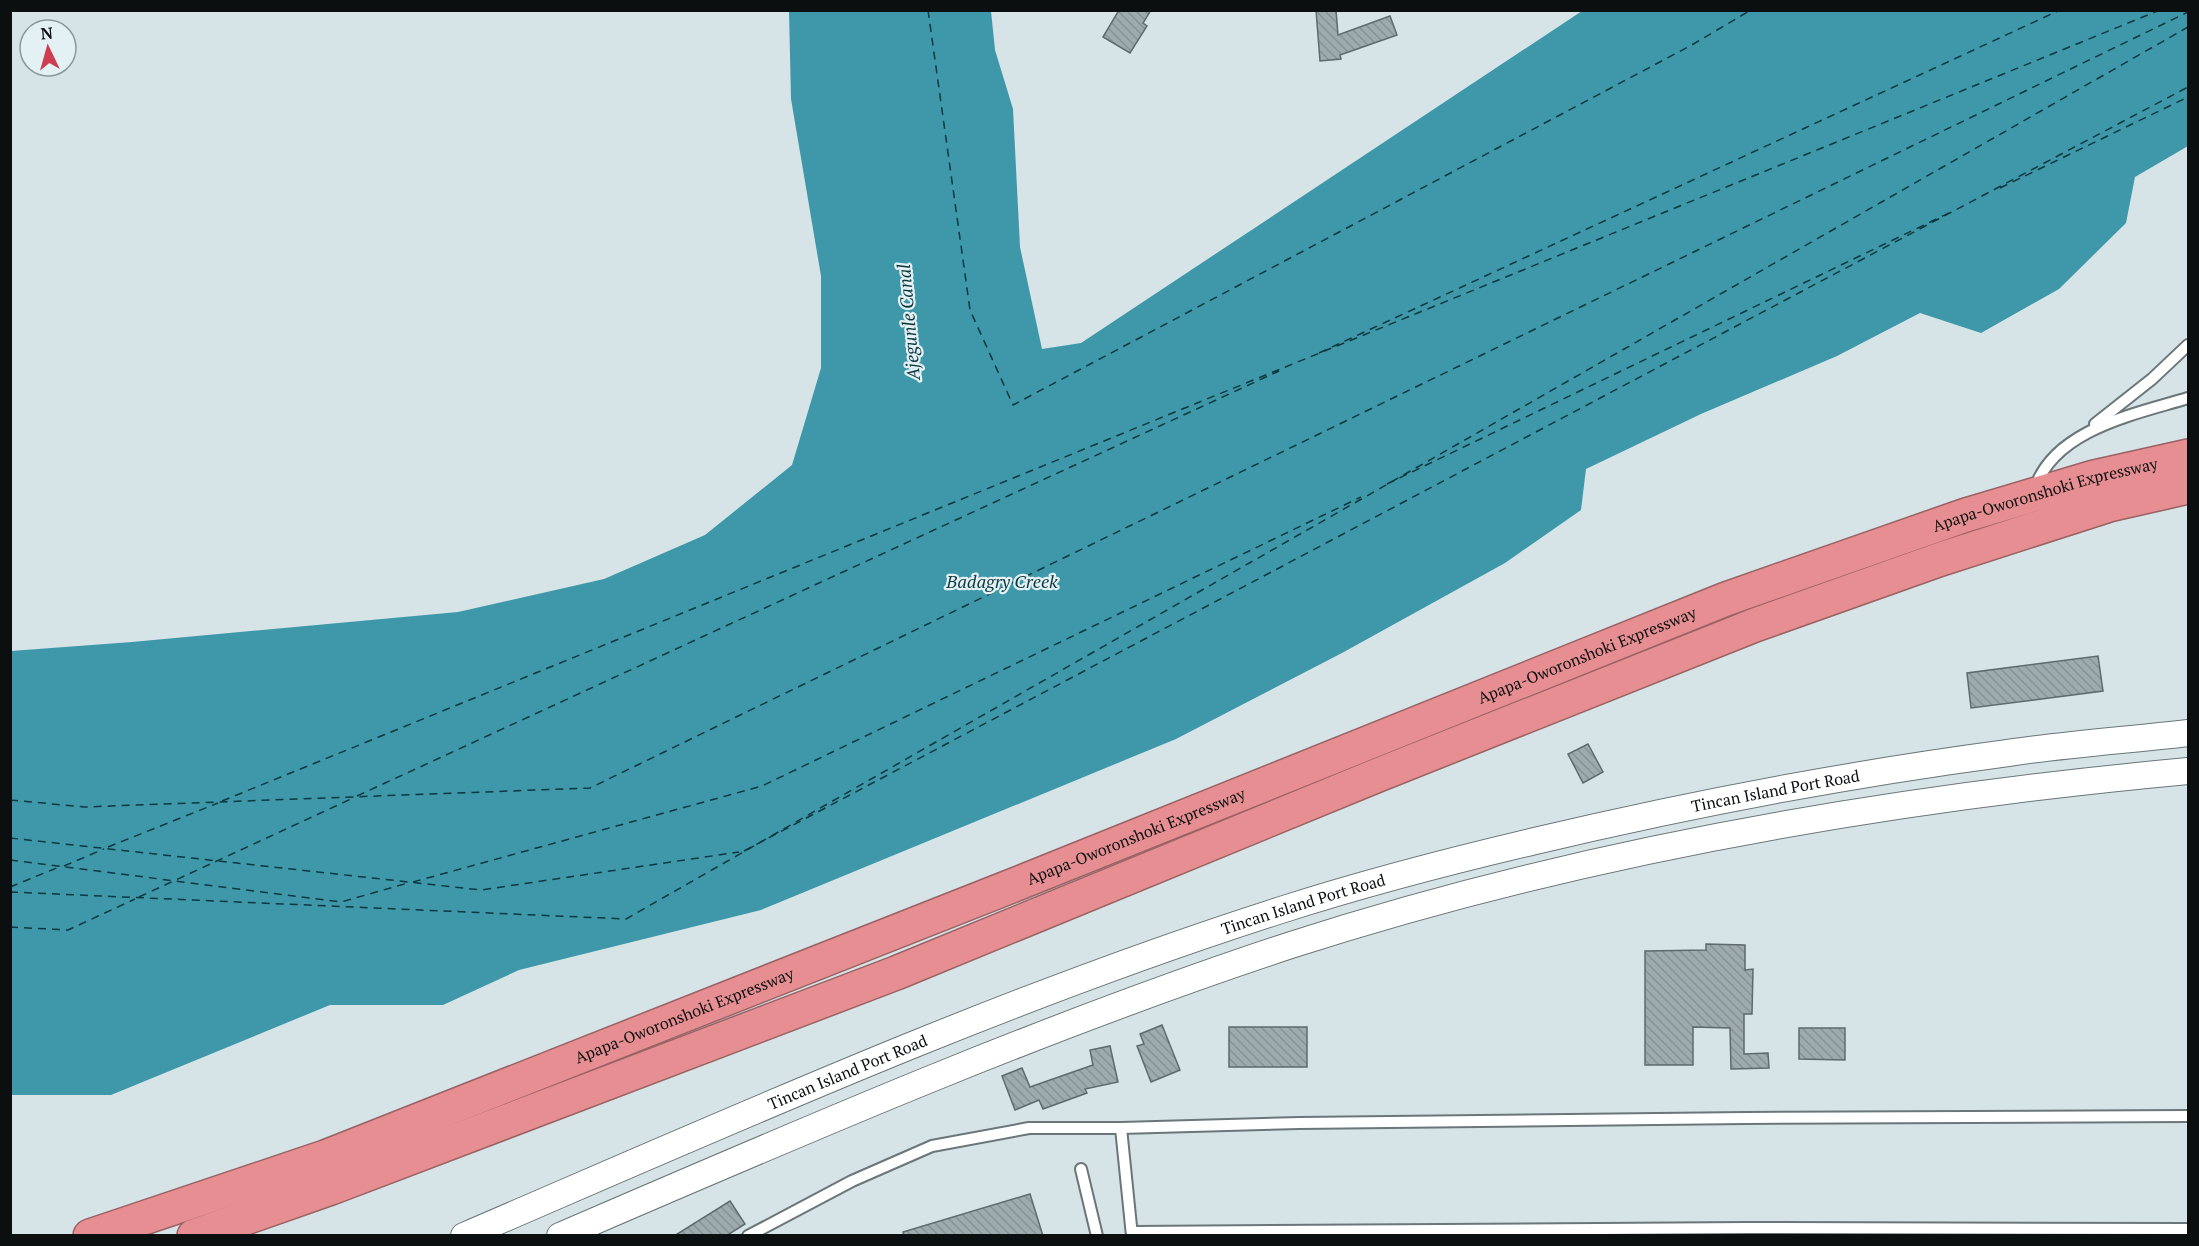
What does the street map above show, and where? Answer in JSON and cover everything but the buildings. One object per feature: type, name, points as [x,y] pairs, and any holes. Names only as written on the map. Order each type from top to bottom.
[{"type":"highway","name":"Apapa-Oworonshoki Expressway","points":[[90,1236],[325,1157],[1019,883],[1726,599],[1966,515],[2094,477],[2188,456]]},
{"type":"highway","name":"Apapa-Oworonshoki Expressway","points":[[194,1236],[330,1188],[896,973],[1378,775],[1755,625],[1941,559],[2109,505],[2188,487]]},
{"type":"street","name":"Tincan Island Port Road","points":[[464,1236],[860,1067],[1093,975],[1282,910],[1443,863],[1719,800],[1862,774],[2012,752],[2188,734]]},
{"type":"street","points":[[560,1236],[874,1101],[1109,1009],[1293,945],[1452,898],[1591,862],[1881,808],[2096,780],[2188,771]]},
{"type":"lane","points":[[2032,496],[2040,474],[2056,454],[2152,379],[2188,345]]},
{"type":"lane","points":[[2074,440],[2117,419],[2188,398]]},
{"type":"lane","points":[[748,1236],[852,1181],[932,1146],[1029,1128],[1299,1123],[2188,1116]]},
{"type":"lane","points":[[1120,1128],[1132,1234],[1748,1228],[2188,1229]]},
{"type":"lane","points":[[1081,1169],[1097,1236]]},
{"type":"water","name":"Badagry Creek","points":[[789,11],[991,11],[995,50],[1013,109],[1020,247],[1042,349],[1081,343],[1582,11],[2188,11],[2188,146],[2135,177],[2126,223],[2059,289],[1981,333],[1920,313],[1837,356],[1701,414],[1586,469],[1581,510],[1505,563],[1342,653],[1176,739],[761,910],[519,970],[443,1005],[330,1005],[111,1095],[11,1095],[11,651],[458,612],[604,579],[705,535],[792,465],[821,368],[821,276],[791,99]]},
{"type":"ferry route","points":[[928,10],[970,310],[1013,405],[1690,46],[1751,10]]},
{"type":"ferry route","points":[[1319,353],[2060,10]]},
{"type":"ferry route","points":[[222,801],[2160,10]]},
{"type":"ferry route","points":[[10,800],[85,807],[590,788],[2188,12]]},
{"type":"ferry route","points":[[10,892],[626,919],[2188,27]]},
{"type":"ferry route","points":[[744,851],[2188,87]]},
{"type":"ferry route","points":[[2000,188],[2188,97]]},
{"type":"ferry route","points":[[1387,484],[1953,211]]},
{"type":"ferry route","points":[[357,796],[1279,371]]},
{"type":"ferry route","points":[[413,882],[762,786],[1361,497]]},
{"type":"ferry route","points":[[139,897],[353,798]]},
{"type":"ferry route","points":[[108,847],[218,803]]},
{"type":"ferry route","points":[[10,838],[481,890],[739,852]]},
{"type":"ferry route","points":[[64,866],[104,849]]},
{"type":"ferry route","points":[[10,860],[341,902],[408,883]]},
{"type":"ferry route","points":[[10,887],[59,867]]},
{"type":"ferry route","points":[[10,927],[68,930],[135,899]]},
{"type":"water label","name":"Ajegunle Canal","points":[[909,322]]}]
